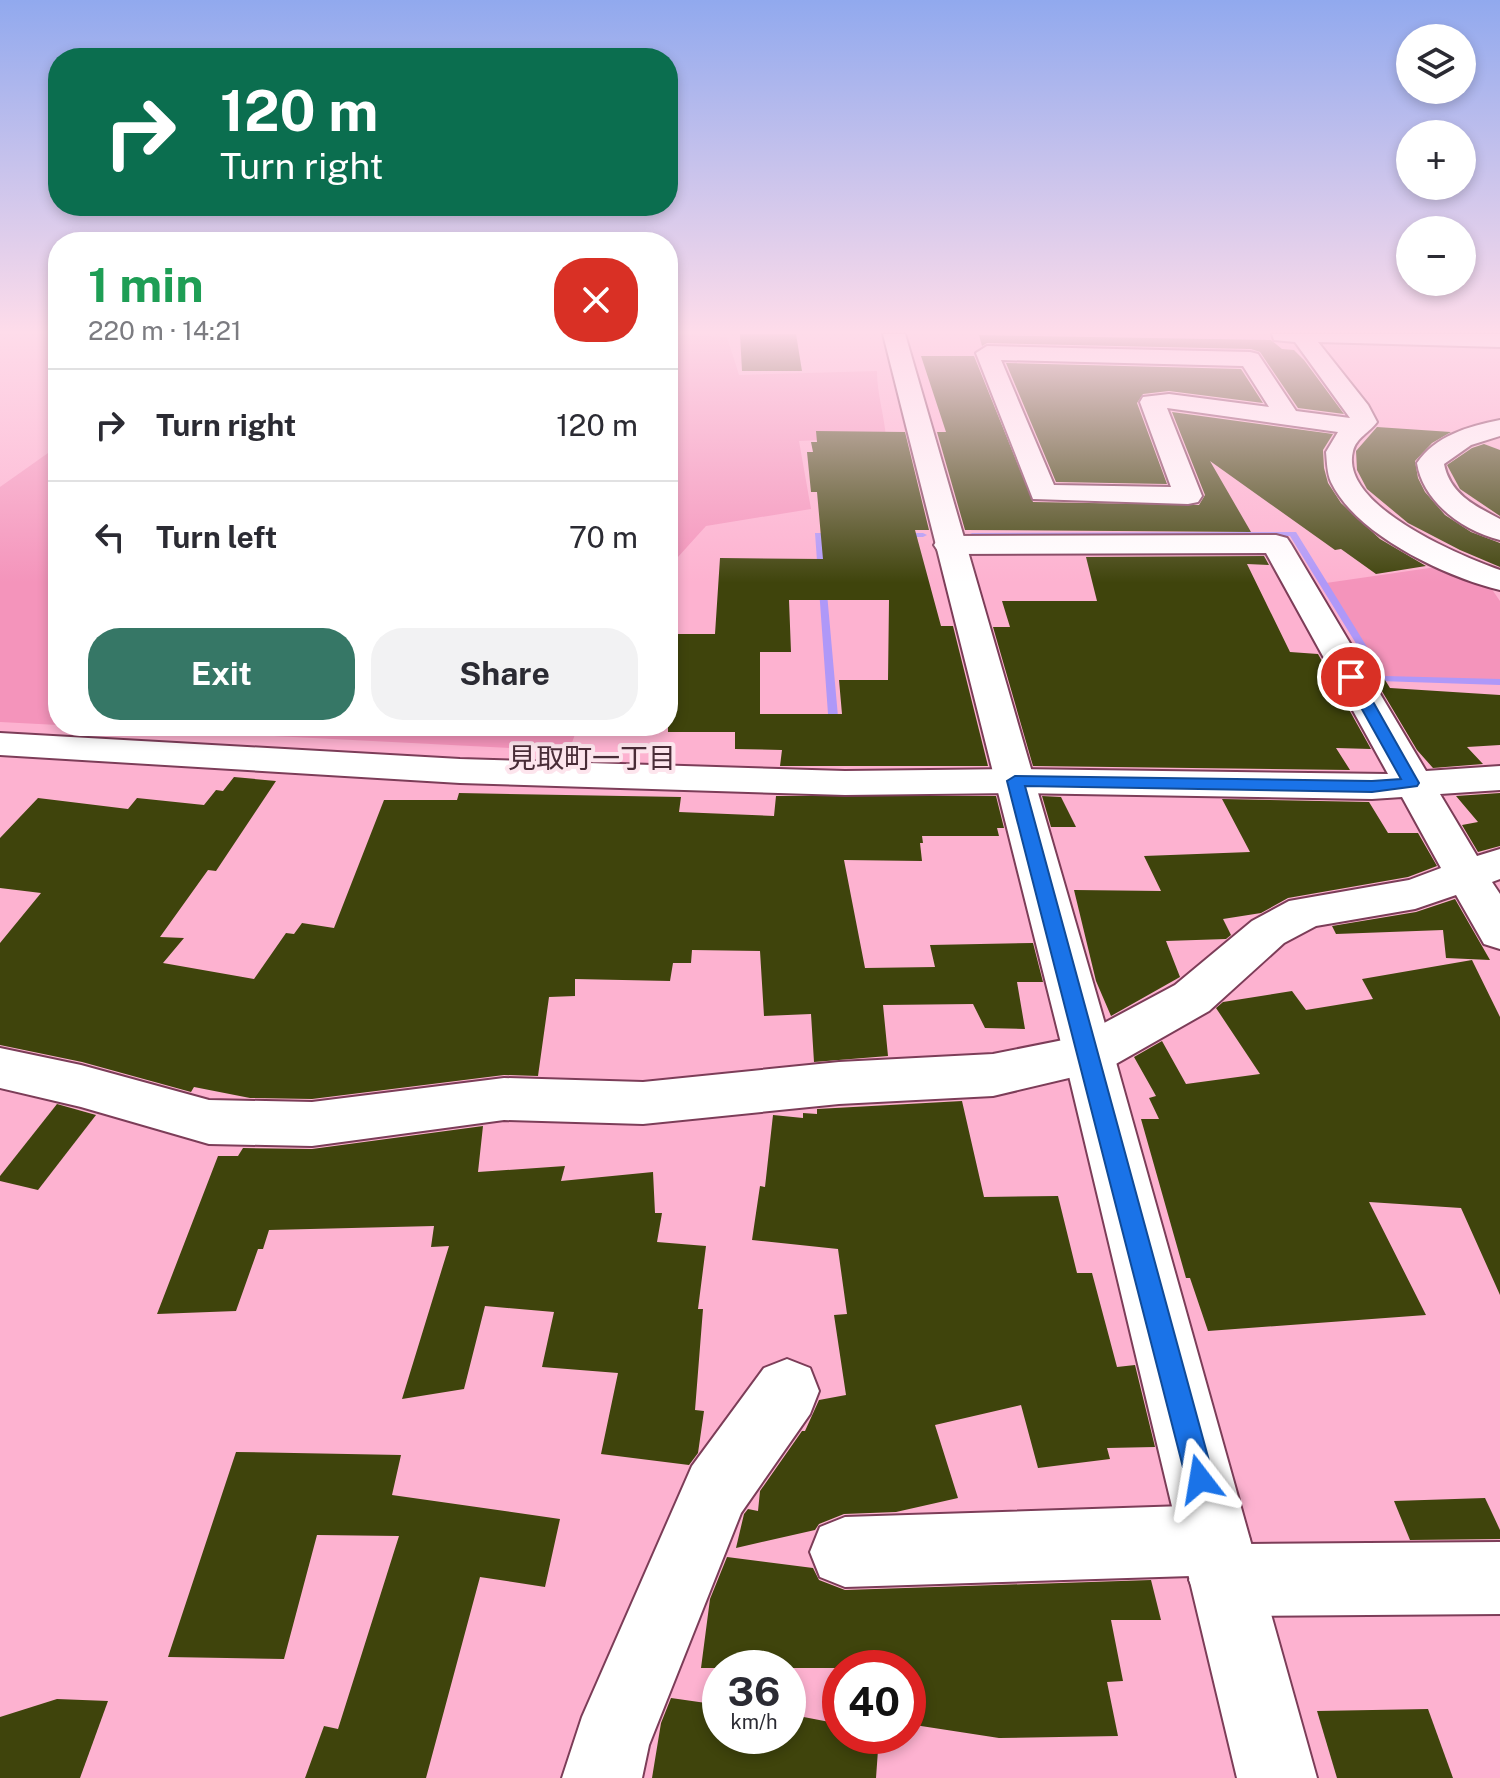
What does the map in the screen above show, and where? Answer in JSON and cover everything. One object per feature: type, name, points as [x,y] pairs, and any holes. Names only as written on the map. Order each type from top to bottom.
[{"type":"street","points":[[916,417],[1089,1055],[1277,1778]]},
{"type":"street","points":[[1013,417],[1043,493],[1188,496],[1158,417]]},
{"type":"street","points":[[1293,417],[1359,427]]},
{"type":"street","points":[[1362,417],[1364,422],[1348,436],[1339,452],[1346,485],[1388,526],[1421,547],[1500,581]]},
{"type":"street","points":[[1500,428],[1480,431],[1459,440],[1430,463],[1435,481],[1454,505],[1500,531]]},
{"type":"street","points":[[949,545],[1276,544],[1411,783],[1484,870],[1500,933]]},
{"type":"street","points":[[0,744],[460,771],[845,783],[1015,781],[1372,787],[1500,778]]},
{"type":"street","points":[[0,1068],[81,1086],[209,1122],[312,1124],[504,1099],[643,1103],[839,1083],[993,1075],[1089,1055],[1192,998],[1268,932],[1305,912],[1415,894],[1484,870]]},
{"type":"street","points":[[602,1778],[610,1745],[716,1490],[787,1391]]},
{"type":"street","points":[[845,1552],[1220,1560],[1500,1578]]},
{"type":"shaded area","points":[[678,417],[883,417],[886,437],[799,441],[811,509],[706,526],[678,557]]},
{"type":"shaded area","points":[[48,453],[48,724],[0,722],[0,487]]},
{"type":"shaded area","points":[[1450,565],[1486,581],[1500,601],[1500,682],[1385,677],[1326,583]]},
{"type":"shaded area","points":[[273,736],[574,736],[569,751]]},
{"type":"building","points":[[941,417],[999,417],[1033,502],[1199,505],[1205,495],[1174,417],[1208,417],[1333,434],[1323,450],[1324,468],[1328,483],[1341,503],[1380,539],[1426,566],[1376,574],[1341,549],[1335,550],[1210,461],[1251,532],[965,530],[937,432],[946,432]]},
{"type":"building","points":[[1029,417],[1142,417],[1167,484],[1056,482]]},
{"type":"building","points":[[1377,427],[1451,432],[1432,443],[1415,461],[1418,478],[1425,492],[1445,515],[1471,532],[1500,543],[1500,567],[1408,523],[1367,489],[1357,470],[1356,451]]},
{"type":"building","points":[[816,431],[905,432],[929,530],[915,530],[941,626],[953,626],[988,766],[780,766],[782,750],[735,749],[735,732],[678,732],[678,634],[715,634],[720,558],[823,559],[817,492],[811,492],[807,452],[813,452],[811,442],[817,442]],"holes":[[[789,600],[889,600],[888,680],[839,680],[842,714],[760,714],[760,652],[791,652]]]},
{"type":"building","points":[[1484,444],[1500,450],[1500,516],[1460,489],[1447,465],[1472,448]]},
{"type":"building","points":[[1264,556],[1269,565],[1247,564],[1290,652],[1318,654],[1371,749],[1336,748],[1350,770],[1033,766],[993,627],[1010,627],[1002,601],[1097,601],[1086,557]]},
{"type":"building","points":[[1361,656],[1370,656],[1390,688],[1500,695],[1500,745],[1467,747],[1483,764],[1433,768],[1417,750]]},
{"type":"building","points":[[234,777],[276,781],[216,871],[208,870],[160,937],[184,938],[163,963],[254,979],[286,933],[294,934],[302,923],[334,928],[384,800],[457,800],[459,793],[681,797],[679,812],[774,816],[776,796],[996,796],[1004,828],[997,828],[999,836],[922,836],[922,861],[844,860],[865,968],[935,967],[930,945],[1033,943],[1043,982],[1017,982],[1025,1029],[985,1028],[973,1004],[883,1005],[888,1056],[814,1062],[811,1014],[764,1016],[760,951],[692,950],[691,963],[673,963],[670,981],[575,979],[575,996],[549,997],[538,1076],[504,1075],[312,1099],[250,1098],[194,1087],[191,1092],[82,1062],[0,1045],[0,943],[41,893],[0,888],[0,838],[38,798],[128,809],[137,798],[204,805],[216,790],[223,791]]},
{"type":"building","points":[[1500,793],[1500,846],[1478,852],[1462,825],[1478,822],[1456,796]]},
{"type":"building","points":[[1042,796],[1061,797],[1076,827],[1051,827]]},
{"type":"building","points":[[1222,799],[1369,802],[1388,833],[1418,833],[1437,866],[1408,877],[1288,898],[1261,913],[1223,919],[1231,935],[1226,939],[1166,941],[1180,977],[1111,1016],[1096,981],[1074,890],[1161,891],[1144,856],[1250,852]]},
{"type":"building","points":[[1455,899],[1490,960],[1446,958],[1443,930],[1336,934],[1332,926],[1416,912]]},
{"type":"building","points":[[1472,960],[1500,1017],[1500,1295],[1461,1208],[1369,1202],[1426,1315],[1208,1331],[1190,1278],[1186,1278],[1141,1119],[1159,1119],[1149,1098],[1156,1096],[1134,1057],[1162,1041],[1186,1084],[1260,1074],[1216,1008],[1223,1002],[1292,991],[1306,1010],[1373,999],[1362,979]]},
{"type":"building","points":[[962,1101],[984,1197],[1058,1196],[1077,1273],[1092,1273],[1117,1367],[1135,1365],[1155,1447],[1107,1448],[1110,1459],[1038,1468],[1021,1405],[935,1425],[958,1498],[896,1512],[844,1514],[819,1524],[815,1530],[736,1548],[744,1514],[748,1509],[758,1511],[760,1491],[805,1431],[819,1400],[846,1395],[834,1315],[847,1314],[838,1249],[752,1240],[760,1186],[765,1187],[773,1115],[803,1118],[803,1113],[817,1114],[817,1109]]},
{"type":"building","points":[[57,1104],[96,1115],[38,1190],[0,1181],[0,1176]]},
{"type":"building","points":[[483,1126],[478,1172],[565,1166],[561,1181],[653,1172],[655,1213],[662,1213],[657,1242],[706,1246],[698,1309],[703,1309],[695,1410],[704,1411],[698,1453],[689,1465],[601,1454],[618,1373],[542,1367],[554,1312],[485,1306],[464,1389],[402,1399],[449,1246],[431,1247],[434,1226],[269,1230],[263,1249],[258,1249],[236,1311],[157,1314],[218,1156],[238,1156],[243,1148],[312,1149]]},
{"type":"building","points":[[236,1452],[401,1455],[392,1495],[560,1519],[545,1587],[480,1577],[426,1778],[305,1778],[324,1726],[338,1729],[399,1536],[317,1535],[284,1659],[168,1657]]},
{"type":"building","points":[[1485,1498],[1500,1530],[1500,1539],[1410,1540],[1394,1501]]},
{"type":"building","points":[[727,1557],[813,1568],[819,1580],[845,1590],[1151,1580],[1161,1620],[1111,1620],[1123,1681],[1107,1682],[1118,1736],[999,1738],[926,1727],[926,1650],[822,1650],[822,1668],[806,1668],[806,1650],[703,1650],[710,1599]]},
{"type":"building","points":[[671,1698],[702,1702],[702,1754],[806,1754],[806,1717],[822,1721],[822,1754],[878,1754],[876,1778],[652,1778],[661,1723]]},
{"type":"building","points":[[57,1699],[108,1701],[80,1778],[0,1778],[0,1717]]},
{"type":"building","points":[[1428,1709],[1453,1778],[1337,1778],[1317,1711]]},
{"type":"waterway","points":[[972,535],[1293,534],[1382,679],[1500,682]]},
{"type":"waterway","points":[[834,535],[818,535],[834,728]]},
{"type":"waterway","points":[[900,535],[923,535]]},
{"type":"district","name":"見取町一丁目","points":[[592,758]]},
{"type":"route","points":[[1200,1479],[1015,781],[1372,787],[1411,783],[1351,677]]}]
